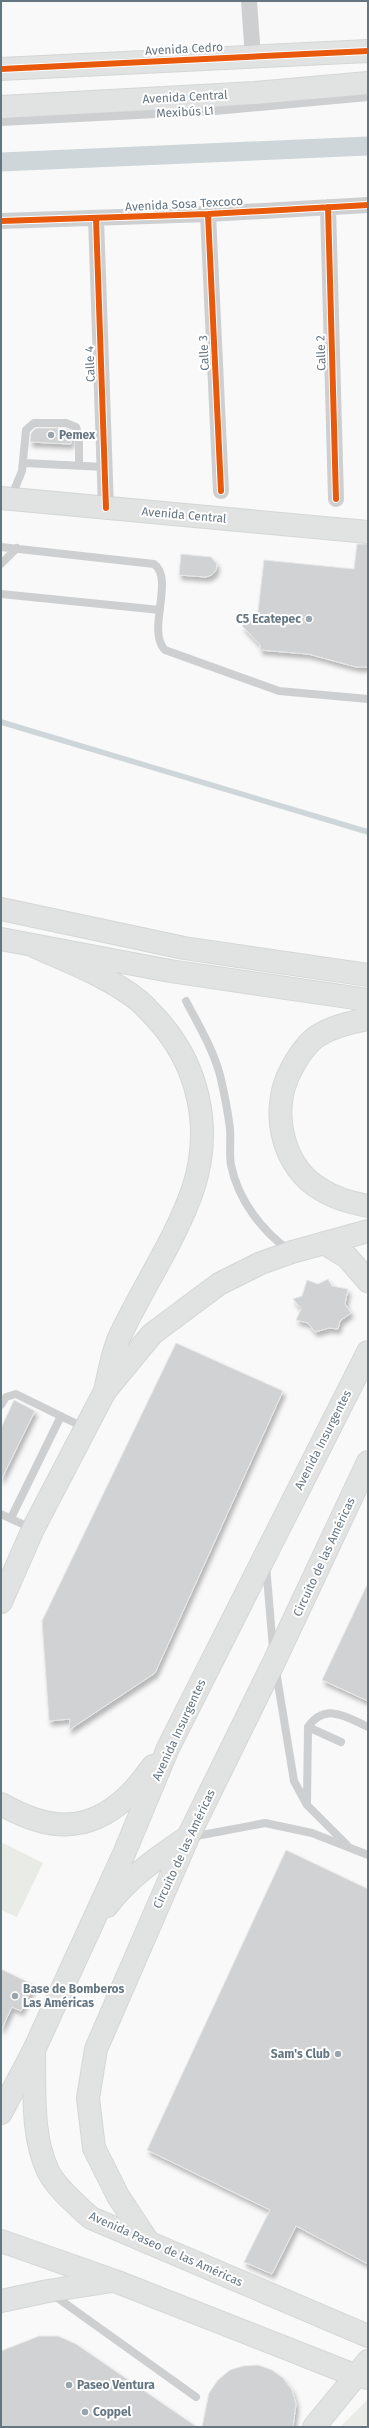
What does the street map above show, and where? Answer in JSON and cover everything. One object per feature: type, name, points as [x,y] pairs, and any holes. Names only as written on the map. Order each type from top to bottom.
[{"type":"main road","name":"Avenida Cedro","points":[[1,69],[368,51]]},
{"type":"main road","name":"Avenida Central","points":[[1,107],[248,93],[368,84]]},
{"type":"main road","name":"Avenida Central","points":[[6,498],[368,532]]},
{"type":"main road","points":[[1,909],[184,948],[368,975]]},
{"type":"main road","points":[[1,939],[170,971],[368,1000]]},
{"type":"main road","points":[[34,946],[106,979],[139,1001],[178,1045],[192,1073],[202,1110],[202,1150],[193,1189],[119,1340],[105,1391]]},
{"type":"main road","points":[[368,1018],[336,1027],[318,1036],[304,1050],[293,1065],[284,1086],[280,1106],[280,1125],[286,1146],[304,1176],[321,1190],[337,1198],[368,1206]]},
{"type":"main road","points":[[1,1602],[7,1572],[33,1529],[105,1391],[152,1334],[179,1312],[219,1284],[261,1263],[292,1252],[368,1231]]},
{"type":"main road","points":[[324,1244],[347,1257],[368,1281]]},
{"type":"main road","name":"Avenida Insurgentes","points":[[1,2113],[34,2050],[168,1748],[265,1552],[368,1352]]},
{"type":"main road","name":"Circuito de las Américas","points":[[149,2243],[118,2196],[94,2148],[88,2098],[96,2049],[188,1837],[274,1662],[368,1462]]},
{"type":"main road","points":[[1,1804],[37,1822],[58,1825],[79,1824],[102,1816],[128,1797],[168,1748]]},
{"type":"main road","points":[[88,1931],[119,1890],[188,1837]]},
{"type":"main road","name":"Avenida Paseo de las Américas","points":[[34,2050],[37,2130],[49,2172],[73,2202],[92,2218],[368,2336]]},
{"type":"main road","points":[[1,2241],[364,2372],[314,2427]]},
{"type":"main road","points":[[1,2301],[48,2291],[115,2281]]},
{"type":"street","points":[[249,1],[253,57]]},
{"type":"street","name":"Avenida Sosa Texcoco","points":[[1,221],[208,214],[368,205]]},
{"type":"street","name":"Calle 2","points":[[328,207],[336,499]]},
{"type":"street","name":"Calle 3","points":[[208,214],[221,491]]},
{"type":"street","name":"Calle 4","points":[[96,218],[106,508]]},
{"type":"lane","name":"Mexibús L1","points":[[1,122],[215,111],[368,97]]},
{"type":"lane","points":[[6,498],[19,483],[24,463],[26,430],[29,425],[39,422],[66,423],[76,427],[79,437],[79,464]]},
{"type":"lane","points":[[24,463],[79,464],[104,467]]},
{"type":"lane","points":[[1,547],[154,564],[158,567],[162,577],[160,643],[169,652],[279,691],[368,699]]},
{"type":"lane","points":[[1,564],[17,548]]},
{"type":"lane","points":[[1,594],[160,610]]},
{"type":"lane","points":[[186,1001],[202,1032],[220,1074],[230,1129],[231,1164],[236,1185],[251,1210],[273,1239],[292,1252]]},
{"type":"lane","points":[[1,1405],[6,1397],[16,1394],[85,1429]]},
{"type":"lane","points":[[11,1518],[61,1416]]},
{"type":"lane","points":[[1,1514],[33,1529]]},
{"type":"lane","points":[[265,1552],[274,1662],[294,1781],[307,1805],[347,1845]]},
{"type":"lane","points":[[307,1805],[308,1727],[314,1718],[325,1713],[341,1714],[368,1727]]},
{"type":"lane","points":[[308,1727],[341,1742]]},
{"type":"lane","points":[[188,1837],[265,1823],[312,1833],[347,1845],[368,1855]]},
{"type":"lane","points":[[48,2291],[196,2397]]},
{"type":"shaded area","points":[[1,1842],[43,1863],[17,1917],[1,1910]]},
{"type":"shaded area","points":[[368,2399],[368,2427],[340,2427]]},
{"type":"building","name":"Pemex","points":[[36,428],[65,428],[71,431],[71,444],[30,442],[31,433]]},
{"type":"building","name":"C5 Ecatepec","points":[[357,544],[368,544],[368,667],[356,667],[308,654],[260,650],[260,645],[242,626],[258,611],[264,560],[354,569]]},
{"type":"building","points":[[181,554],[211,557],[217,564],[216,570],[212,575],[206,577],[179,575]]},
{"type":"building","points":[[328,1279],[332,1286],[348,1289],[345,1304],[351,1313],[340,1321],[338,1329],[329,1328],[315,1332],[308,1323],[296,1320],[301,1309],[293,1299],[302,1296],[307,1280],[318,1284]]},
{"type":"building","points":[[176,1343],[283,1391],[155,1673],[69,1730],[70,1719],[49,1721],[42,1621]]},
{"type":"building","points":[[14,1400],[35,1411],[1,1480],[1,1428]]},
{"type":"building","points":[[368,1583],[368,1701],[322,1680]]},
{"type":"building","points":[[286,1850],[368,1889],[368,2264],[296,2226],[272,2274],[244,2262],[270,2210],[147,2150]]},
{"type":"building","name":"Base de Bomberos Las Américas","points":[[1,1969],[34,1985],[21,2011],[12,2007],[1,2030]]},
{"type":"building","name":"Paseo Ventura","points":[[39,2336],[58,2336],[76,2344],[197,2427],[1,2427],[1,2351]]},
{"type":"building","points":[[258,2365],[272,2370],[283,2378],[292,2390],[296,2404],[293,2427],[202,2427],[209,2393],[218,2380],[230,2370],[243,2366]]},
{"type":"waterway","points":[[1,162],[368,146]]},
{"type":"waterway","points":[[1,722],[368,832]]},
{"type":"cycle path","points":[[1,69],[368,51]]},
{"type":"cycle path","points":[[1,221],[208,214],[368,205]]},
{"type":"cycle path","points":[[328,207],[336,499]]},
{"type":"cycle path","points":[[208,214],[221,491]]},
{"type":"cycle path","points":[[96,218],[106,508]]},
{"type":"place","name":"Pemex","points":[[51,435]]},
{"type":"place","name":"C5 Ecatepec","points":[[309,619]]},
{"type":"place","name":"Base de Bomberos Las Américas","points":[[15,1996]]},
{"type":"place","name":"Sam's Club","points":[[338,2054]]},
{"type":"place","name":"Paseo Ventura","points":[[69,2385]]},
{"type":"place","name":"Coppel","points":[[85,2412]]}]
